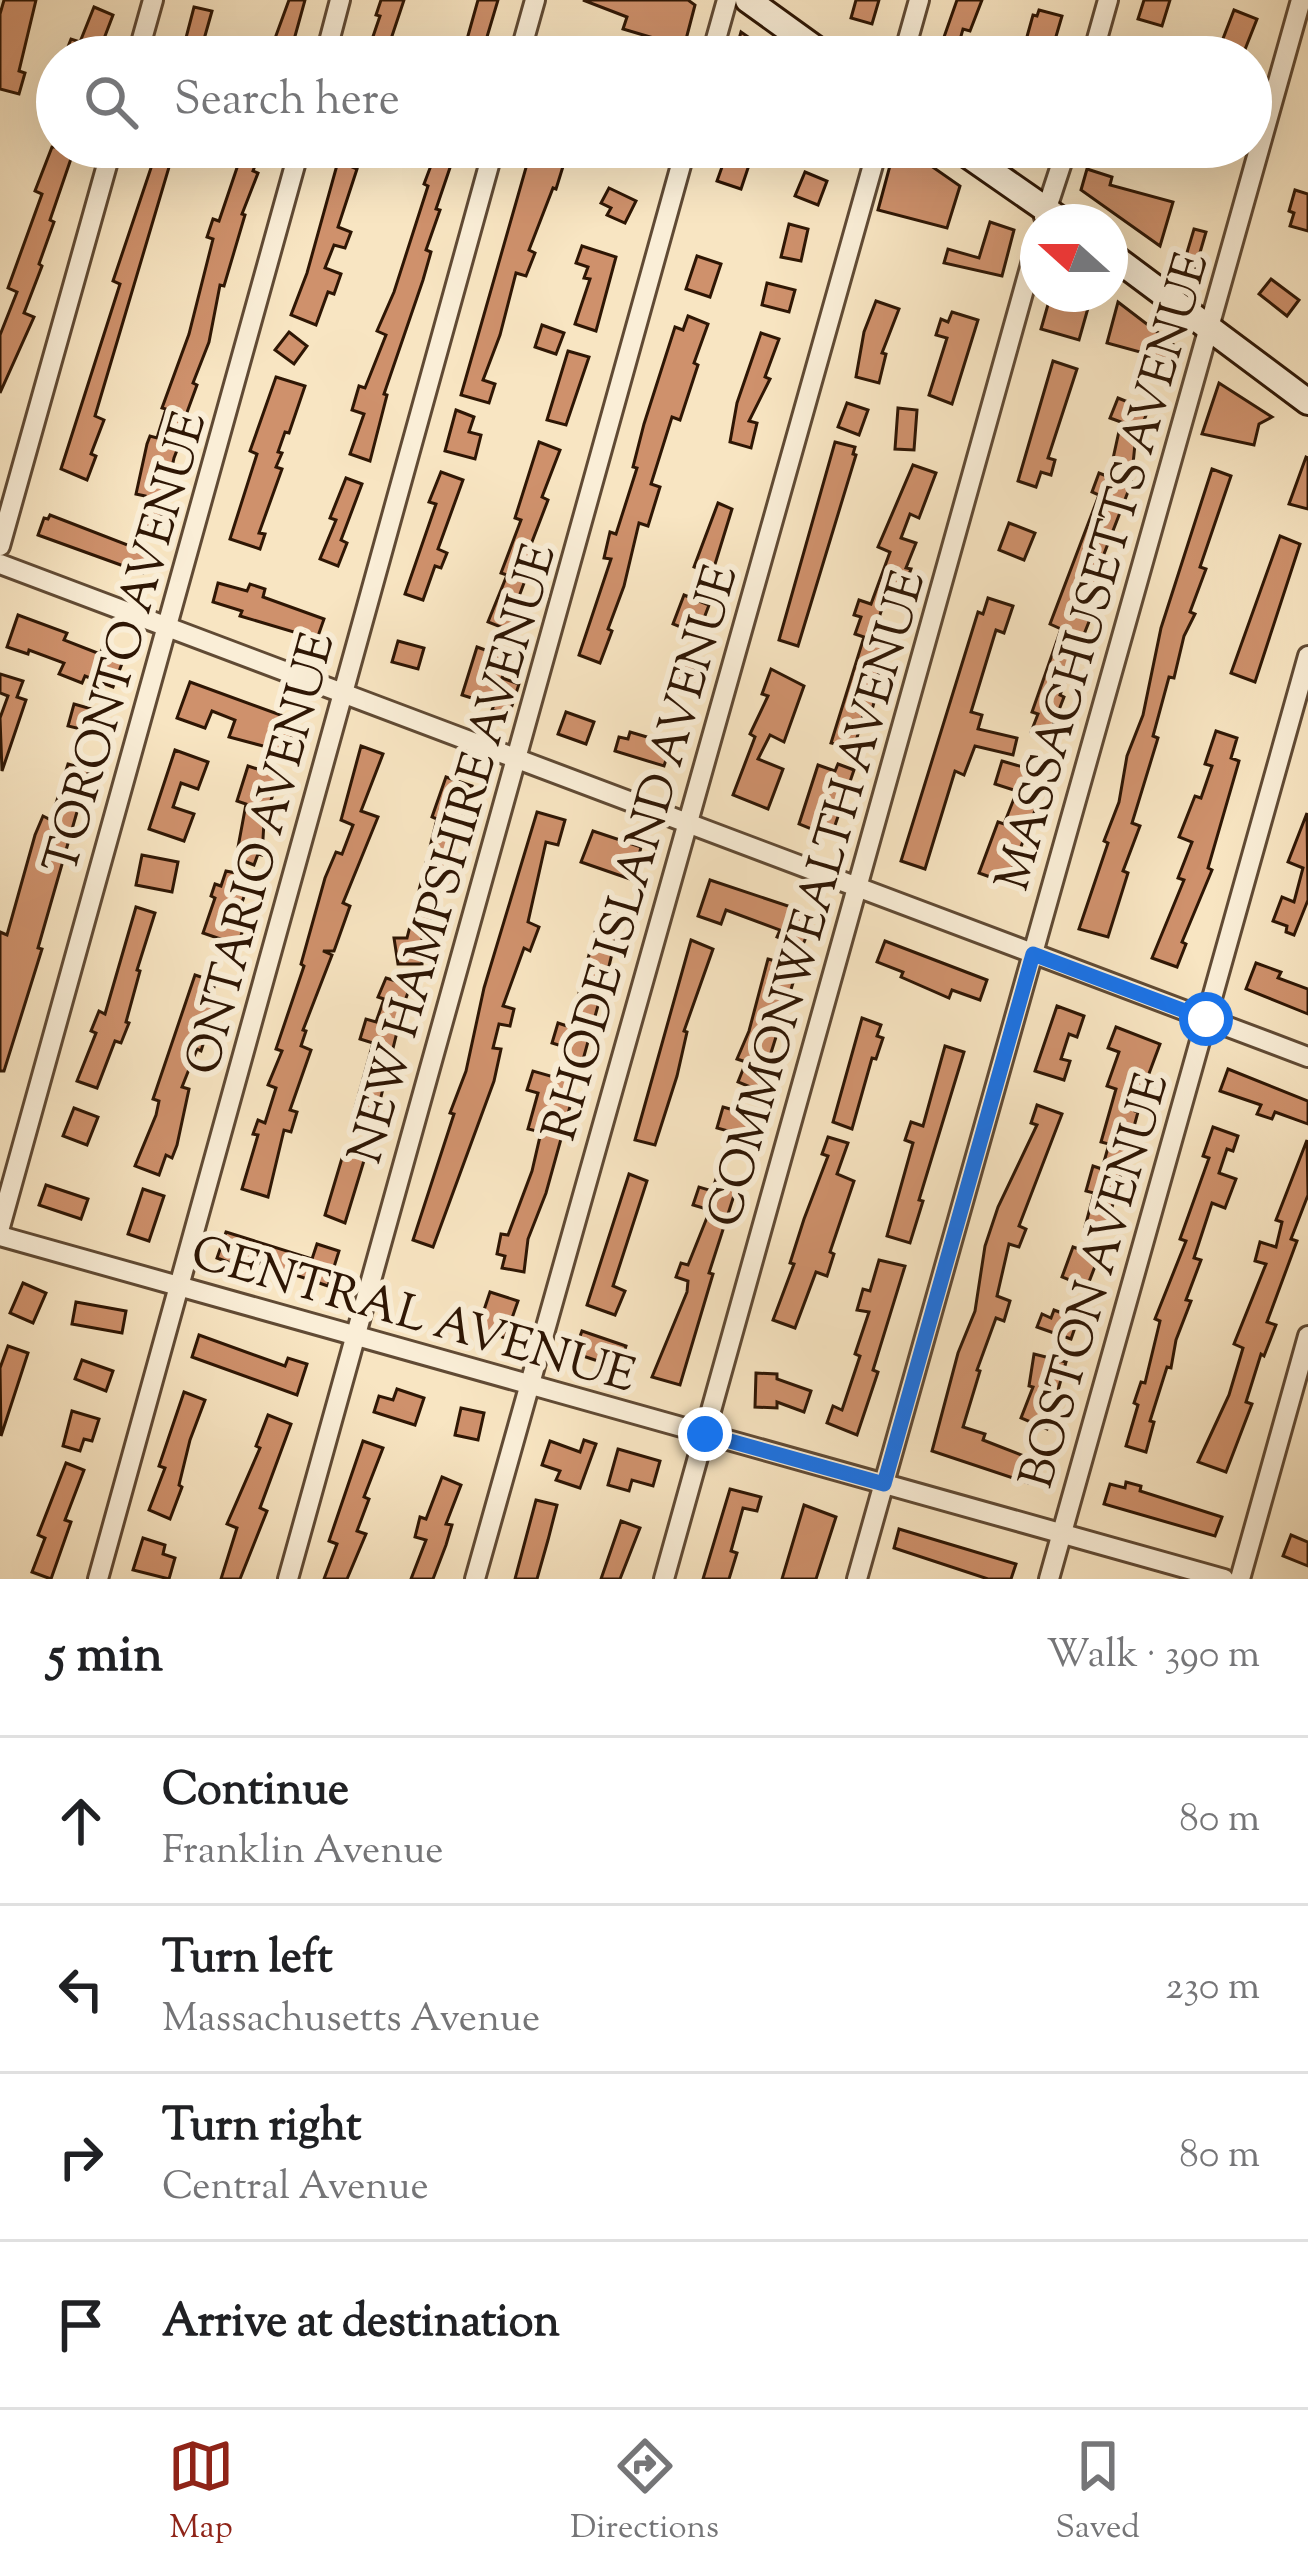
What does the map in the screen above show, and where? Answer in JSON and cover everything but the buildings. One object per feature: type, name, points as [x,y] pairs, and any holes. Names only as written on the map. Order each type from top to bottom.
[{"type":"main road","points":[[748,0],[798,36]]},
{"type":"main road","points":[[984,168],[1032,204]]},
{"type":"main road","points":[[1128,267],[1308,402]]},
{"type":"street","points":[[143,36],[153,0]]},
{"type":"street","points":[[331,36],[340,0]]},
{"type":"street","points":[[525,36],[535,0]]},
{"type":"street","points":[[717,36],[727,0]]},
{"type":"street","points":[[909,36],[919,0]]},
{"type":"street","points":[[1098,36],[1108,0]]},
{"type":"street","name":"MASSACHUSETTS AVENUE","points":[[1272,101],[1301,0]]},
{"type":"street","points":[[0,546],[106,168]]},
{"type":"street","name":"TORONTO AVENUE","points":[[0,1232],[294,168]]},
{"type":"street","name":"ONTARIO AVENUE","points":[[98,1579],[488,168]]},
{"type":"street","name":"NEW HAMPSHIRE AVENUE","points":[[288,1579],[680,168]]},
{"type":"street","name":"RHODE ISLAND AVENUE","points":[[475,1579],[872,168]]},
{"type":"street","points":[[1054,204],[1062,168]]},
{"type":"street","name":"MASSACHUSETTS AVENUE","points":[[857,1579],[1253,168]]},
{"type":"street","name":"COMMONWEALTH AVENUE","points":[[664,1579],[1020,304]]},
{"type":"street","points":[[0,564],[1308,1057]]},
{"type":"street","name":"BOSTON AVENUE","points":[[1049,1579],[1308,656]]},
{"type":"street","name":"CENTRAL AVENUE","points":[[0,1232],[1224,1579]]},
{"type":"street","points":[[1240,1579],[1308,1336]]},
{"type":"route","points":[[705,1434],[884,1484],[1033,954],[1206,1019]]}]
